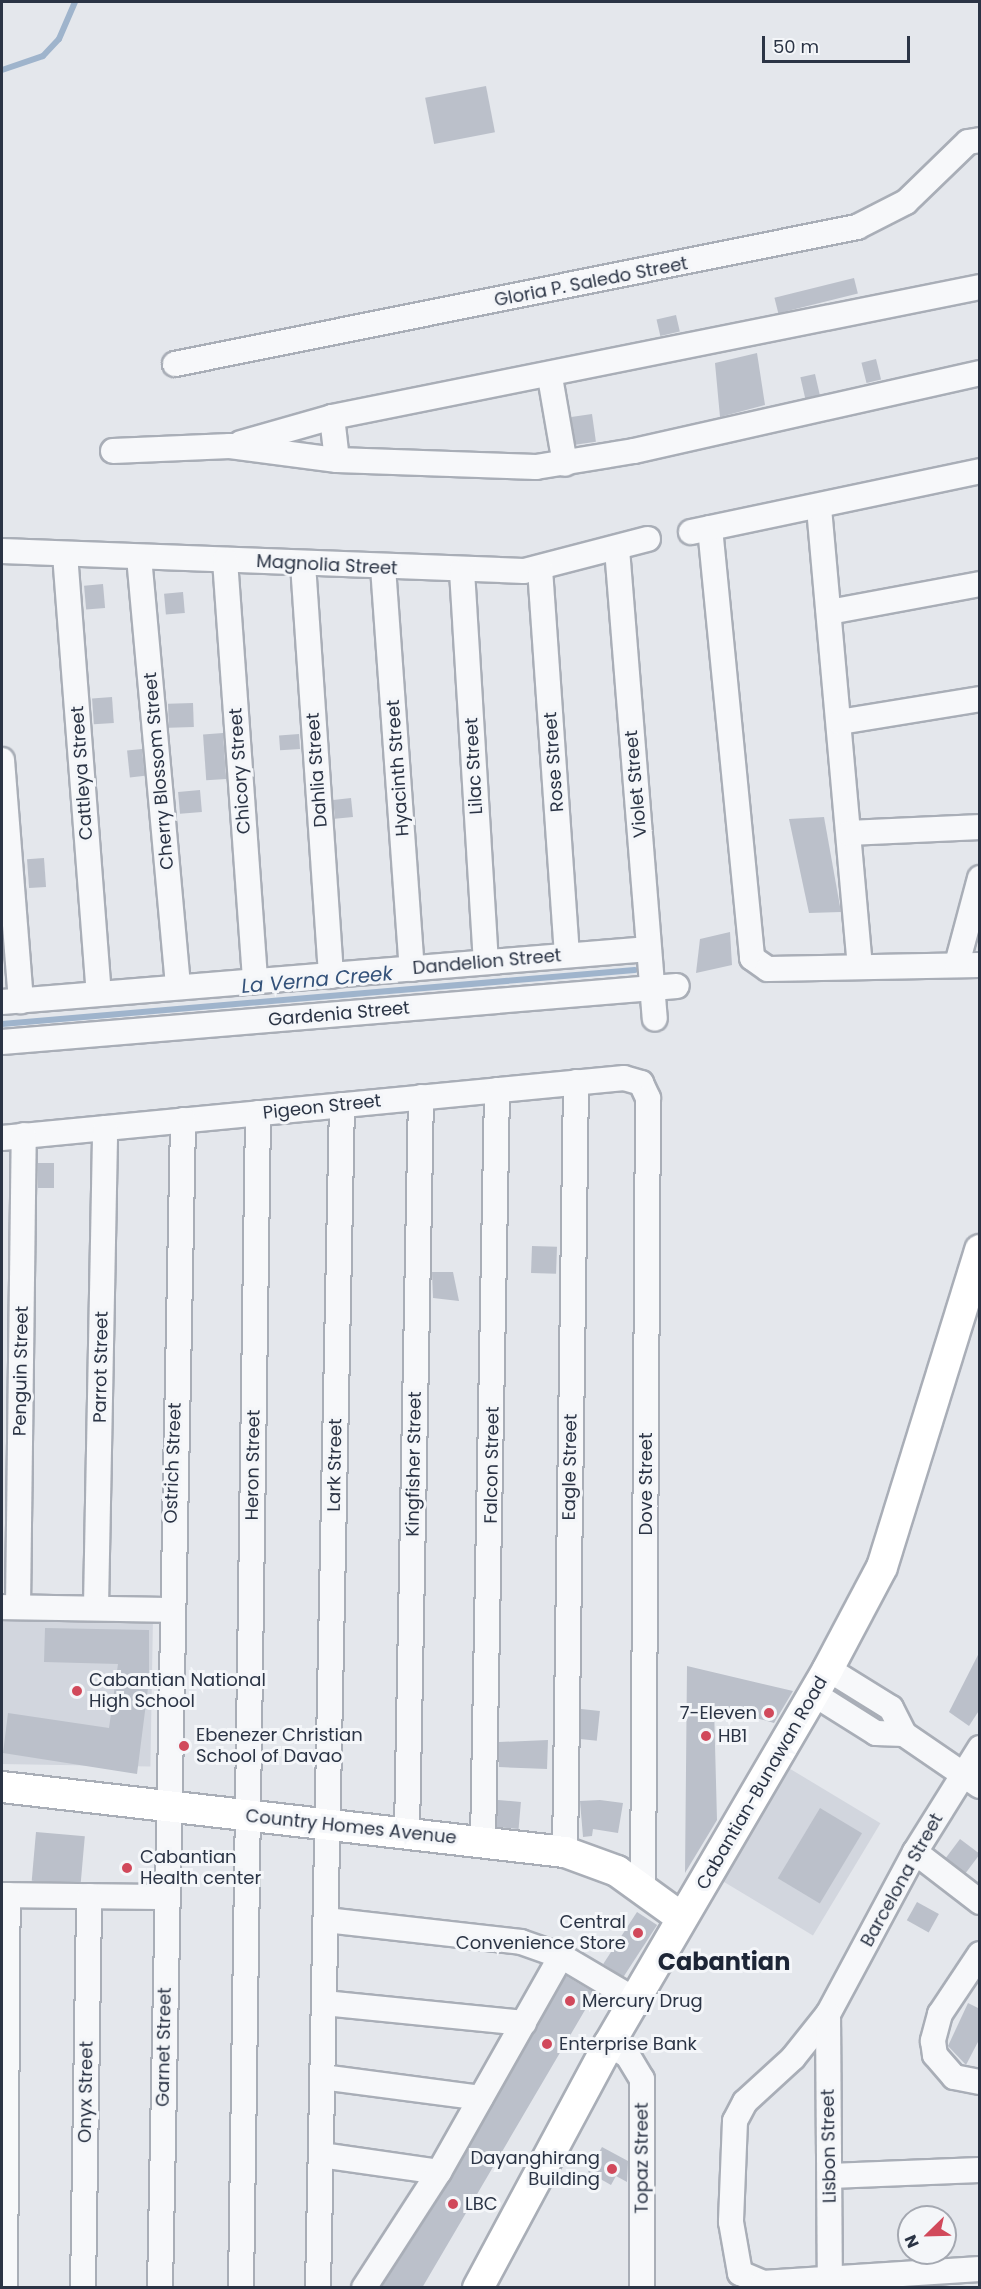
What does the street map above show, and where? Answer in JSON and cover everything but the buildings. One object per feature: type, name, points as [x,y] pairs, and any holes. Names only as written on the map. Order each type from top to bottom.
[{"type":"main road","name":"Cabantian-Bunawan Road","points":[[478,2288],[609,2044],[821,1682],[882,1567],[980,1250]]},
{"type":"main road","name":"Country Homes Avenue","points":[[2,1787],[328,1826],[407,1831],[565,1852],[591,1859],[643,1887],[682,1918]]},
{"type":"street","name":"Gloria P. Saledo Street","points":[[175,364],[857,227],[906,202],[968,142],[980,140]]},
{"type":"street","points":[[230,446],[332,417],[550,377],[980,287]]},
{"type":"street","points":[[113,451],[230,446],[337,460],[504,468],[565,464],[980,373]]},
{"type":"street","points":[[550,377],[565,464]]},
{"type":"street","points":[[332,417],[337,460]]},
{"type":"street","points":[[980,471],[819,508],[700,530],[752,958],[768,969],[968,964],[980,878]]},
{"type":"street","points":[[819,508],[860,965]]},
{"type":"street","name":"Magnolia Street","points":[[2,551],[462,570],[540,569],[648,539]]},
{"type":"street","name":"Violet Street","points":[[618,549],[655,1018]]},
{"type":"street","name":"Cattleya Street","points":[[65,554],[99,991]]},
{"type":"street","name":"Cherry Blossom Street","points":[[139,557],[178,986]]},
{"type":"street","name":"Chicory Street","points":[[225,560],[255,981]]},
{"type":"street","name":"Dahlia Street","points":[[303,564],[331,976]]},
{"type":"street","name":"Hyacinth Street","points":[[383,567],[412,969]]},
{"type":"street","name":"Rose Street","points":[[540,569],[567,955]]},
{"type":"street","name":"Lilac Street","points":[[462,570],[486,961]]},
{"type":"street","points":[[829,612],[980,584]]},
{"type":"street","points":[[840,722],[980,699]]},
{"type":"street","points":[[2,760],[11,1001]]},
{"type":"street","points":[[849,833],[980,827]]},
{"type":"street","name":"Dandelion Street","points":[[11,1001],[99,991],[331,976],[486,961],[649,949]]},
{"type":"street","name":"Gardenia Street","points":[[2,1042],[677,986]]},
{"type":"street","name":"Pigeon Street","points":[[13,1137],[576,1082],[624,1078],[641,1083]]},
{"type":"street","name":"Eagle Street","points":[[565,1852],[576,1082]]},
{"type":"street","name":"Dove Street","points":[[641,1083],[648,1098],[643,1887]]},
{"type":"street","name":"Falcon Street","points":[[483,1841],[497,1090]]},
{"type":"street","name":"Kingfisher Street","points":[[407,1831],[421,1097]]},
{"type":"street","name":"Lark Street","points":[[318,2288],[342,1105]]},
{"type":"street","name":"Heron Street","points":[[242,2288],[258,1113]]},
{"type":"street","name":"Ostrich Street","points":[[168,1806],[169,1610],[183,1120]]},
{"type":"street","name":"Parrot Street","points":[[96,1606],[105,1128]]},
{"type":"street","name":"Penguin Street","points":[[10,1606],[13,1137]]},
{"type":"street","points":[[10,1606],[96,1606],[169,1610]]},
{"type":"street","points":[[821,1682],[891,1708],[904,1734],[971,1780]]},
{"type":"street","name":"Barcelona Street","points":[[830,2277],[763,2283],[740,2273],[731,2222],[735,2121],[745,2102],[793,2058],[828,2014],[915,1852],[971,1780],[980,1748]]},
{"type":"street","name":"Garnet Street","points":[[160,2288],[168,1806]]},
{"type":"street","points":[[915,1852],[980,1902]]},
{"type":"street","points":[[5,2288],[5,1895],[166,1897]]},
{"type":"street","name":"Onyx Street","points":[[83,2288],[89,1896]]},
{"type":"street","points":[[326,1920],[498,1938],[561,1956],[635,2000]]},
{"type":"street","points":[[980,1954],[940,2014],[933,2041],[934,2055],[954,2078],[980,2082]]},
{"type":"street","points":[[364,2288],[439,2172],[561,1956]]},
{"type":"street","points":[[324,2003],[524,2023]]},
{"type":"street","name":"Lisbon Street","points":[[828,2014],[830,2277]]},
{"type":"street","name":"Topaz Street","points":[[609,2044],[628,2056],[642,2079],[642,2288]]},
{"type":"street","points":[[322,2077],[481,2098]]},
{"type":"street","points":[[321,2155],[439,2172]]},
{"type":"street","points":[[830,2176],[980,2170]]},
{"type":"street","points":[[830,2277],[980,2269]]},
{"type":"shaded area","name":"Cabantian National High School","points":[[2,1616],[153,1619],[150,1767],[2,1764]]},
{"type":"shaded area","points":[[787,1767],[880,1823],[813,1935],[720,1879]]},
{"type":"waterway","name":"La Verna Creek","points":[[2,70],[43,56],[59,39],[75,2]]},
{"type":"waterway","name":"La Verna Creek","points":[[2,1024],[635,970]]},
{"type":"place","name":"Cabantian National High School","points":[[77,1691]]},
{"type":"place","name":"7-Eleven","points":[[769,1713]]},
{"type":"place","name":"HB1","points":[[706,1736]]},
{"type":"place","name":"Ebenezer Christian School of Davao","points":[[184,1746]]},
{"type":"place","name":"Cabantian Health center","points":[[127,1868]]},
{"type":"place","name":"Central Convenience Store","points":[[638,1933]]},
{"type":"place","name":"Mercury Drug","points":[[570,2001]]},
{"type":"place","name":"Enterprise Bank","points":[[547,2044]]},
{"type":"place","name":"Dayanghirang Building","points":[[612,2169]]},
{"type":"place","name":"LBC","points":[[453,2204]]},
{"type":"district","name":"Cabantian","points":[[724,1962]]}]
